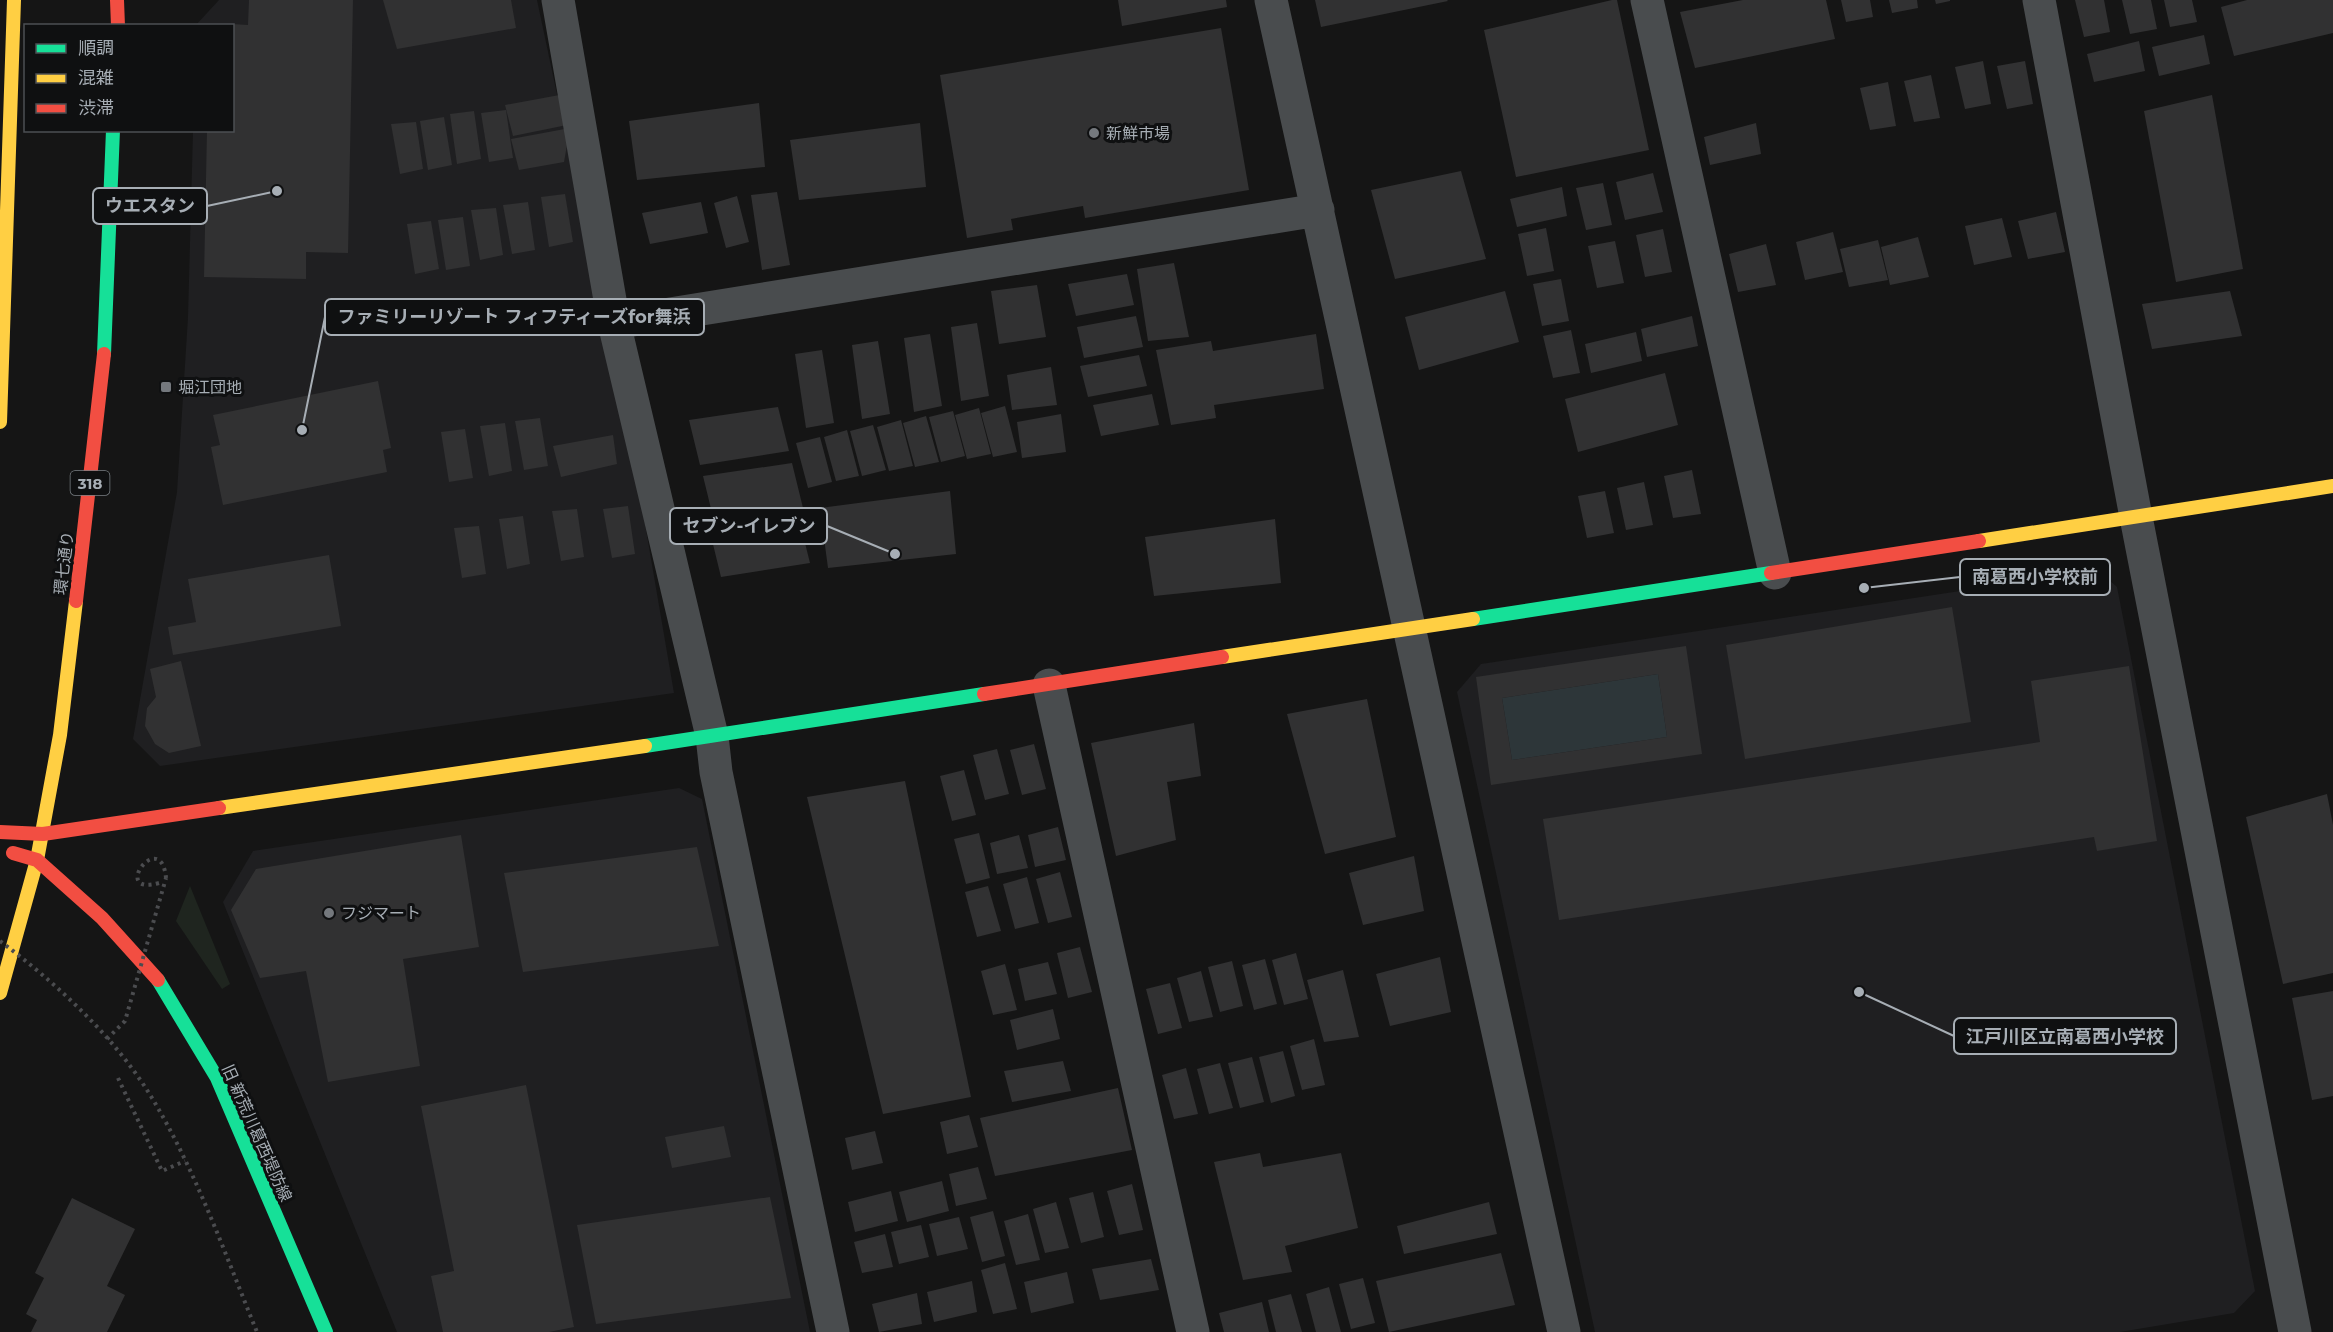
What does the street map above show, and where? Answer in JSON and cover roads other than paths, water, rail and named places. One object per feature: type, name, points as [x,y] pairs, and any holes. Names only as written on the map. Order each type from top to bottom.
[{"type":"street","points":[[0,422],[14,0]]},
{"type":"street","points":[[117,0],[118,24]]},
{"type":"street","points":[[558,0],[614,323],[712,736],[716,771],[833,1332]]},
{"type":"street","points":[[1271,0],[1407,628],[1564,1332]]},
{"type":"street","points":[[1647,0],[1775,573]]},
{"type":"street","points":[[2039,0],[2136,517],[2295,1332]]},
{"type":"street","name":"環七通り","points":[[0,993],[37,860],[60,735],[104,364],[114,132]]},
{"type":"street","points":[[614,323],[1318,210]]},
{"type":"street","points":[[0,832],[43,834],[712,736],[2333,486]]},
{"type":"street","points":[[1049,684],[1193,1332]]},
{"type":"street","name":"旧 新荒川葛西堤防線","points":[[0,849],[37,860],[102,918],[159,981],[217,1078],[326,1332]]},
{"type":"place","name":"新鮮市場","points":[[1094,133]]},
{"type":"place","name":"ウエスタン","points":[[277,191]]},
{"type":"place","name":"堀江団地","points":[[166,387]]},
{"type":"place","name":"ファミリーリゾート フィフティーズfor舞浜","points":[[302,430]]},
{"type":"place","name":"セブン-イレブン","points":[[895,554]]},
{"type":"place","name":"南葛西小学校前","points":[[1864,588]]},
{"type":"place","name":"フジマート","points":[[329,913]]},
{"type":"place","name":"江戸川区立南葛西小学校","points":[[1859,992]]}]
